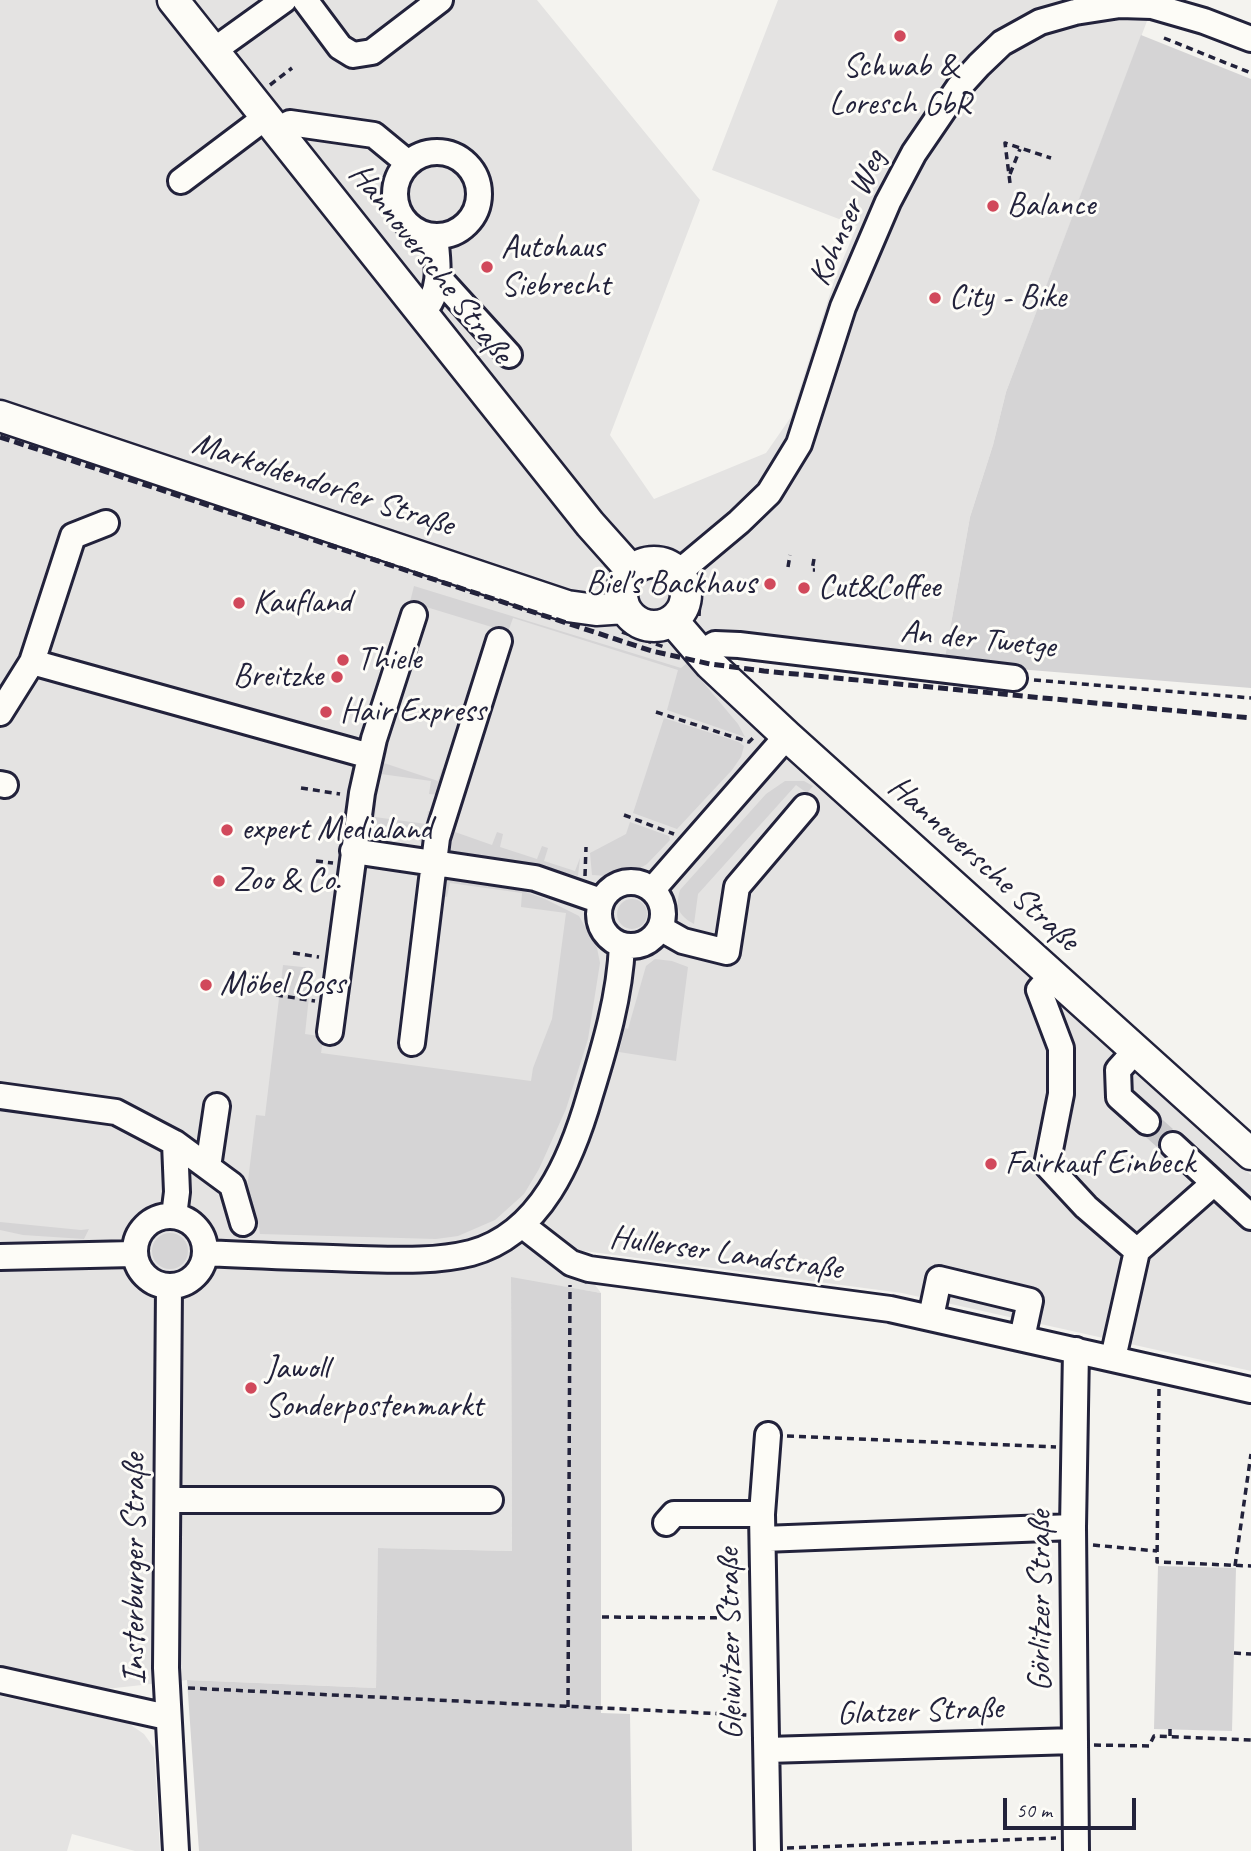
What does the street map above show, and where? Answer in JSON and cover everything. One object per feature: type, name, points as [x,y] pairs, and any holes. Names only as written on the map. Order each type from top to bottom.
[{"type":"main road","name":"Hannoversche Straße","points":[[173,0],[213,51],[269,113],[422,313],[596,531],[632,571]]},
{"type":"main road","name":"Markoldendorfer Straße","points":[[0,416],[567,606],[596,610],[625,608]]},
{"type":"main road","points":[[642,564],[665,564],[692,574],[682,612],[686,620],[646,626],[634,619],[625,608],[622,588],[632,571],[642,564]]},
{"type":"main road","name":"Hannoversche Straße","points":[[686,620],[700,653],[787,736],[1136,1050],[1248,1144]]},
{"type":"street","points":[[213,51],[284,0]]},
{"type":"street","points":[[305,0],[340,47],[353,55],[372,52],[440,0]]},
{"type":"street","name":"Kohnser Weg","points":[[692,574],[769,493],[799,444],[843,307],[888,201],[919,144],[959,86],[1002,43],[1040,22],[1074,12],[1120,5],[1152,6],[1251,38]]},
{"type":"street","points":[[181,181],[269,113],[290,123],[374,135],[408,163]]},
{"type":"street","points":[[433,152],[460,158],[470,167],[477,179],[480,193],[478,206],[471,219],[449,234],[435,236],[410,226],[401,215],[396,202],[400,175],[408,163],[433,152]]},
{"type":"street","points":[[422,313],[432,303],[439,278],[435,236]]},
{"type":"street","points":[[439,278],[509,355]]},
{"type":"street","points":[[0,713],[32,662],[73,536],[107,523]]},
{"type":"street","points":[[330,1032],[348,857],[370,756],[414,615]]},
{"type":"street","points":[[412,1043],[437,838],[499,641]]},
{"type":"street","name":"An der Twetge","points":[[700,653],[715,644],[739,645],[1014,678]]},
{"type":"street","points":[[32,662],[370,756]]},
{"type":"street","points":[[653,889],[787,736]]},
{"type":"street","points":[[660,928],[683,941],[727,952],[737,887],[805,807]]},
{"type":"street","points":[[348,857],[433,862],[535,878],[601,901]]},
{"type":"street","points":[[624,882],[644,884],[653,889],[662,904],[663,920],[660,928],[648,941],[640,945],[622,945],[613,940],[600,923],[601,901],[607,892],[624,882]]},
{"type":"street","points":[[206,1253],[381,1260],[438,1259],[472,1253],[495,1243],[522,1225],[552,1189],[581,1128],[615,1003],[621,971],[622,945]]},
{"type":"street","points":[[1052,975],[1040,990],[1061,1048],[1061,1094],[1047,1165],[1086,1208],[1138,1251]]},
{"type":"street","points":[[1136,1050],[1118,1070],[1119,1097],[1147,1122]]},
{"type":"street","points":[[0,1096],[117,1112],[165,1131],[232,1185],[243,1223]]},
{"type":"street","points":[[208,1167],[217,1106]]},
{"type":"street","points":[[165,1131],[177,1192],[174,1216]]},
{"type":"street","points":[[1172,1145],[1251,1217]]},
{"type":"street","points":[[1113,1358],[1138,1251],[1214,1183]]},
{"type":"street","points":[[174,1216],[191,1222],[199,1231],[206,1253],[204,1264],[198,1273],[180,1286],[169,1287],[157,1285],[147,1279],[139,1269],[134,1254],[138,1234],[146,1225],[156,1218],[174,1216]]},
{"type":"street","name":"Hullerser Landstraße","points":[[522,1225],[571,1263],[589,1269],[876,1307],[931,1317],[1251,1390]]},
{"type":"street","points":[[0,1257],[134,1254]]},
{"type":"street","points":[[931,1317],[939,1279],[1030,1301],[1021,1338]]},
{"type":"street","name":"Insterburger Straße","points":[[169,1287],[167,1717],[176,1851]]},
{"type":"street","name":"Görlitzer Straße","points":[[1076,1350],[1073,1535],[1076,1844]]},
{"type":"street","name":"Gleiwitzer Straße","points":[[768,1435],[762,1514],[768,1850]]},
{"type":"street","points":[[168,1500],[490,1500]]},
{"type":"street","points":[[666,1523],[674,1514],[762,1514]]},
{"type":"street","points":[[763,1539],[1073,1535]]},
{"type":"street","points":[[0,1681],[167,1717]]},
{"type":"street","name":"Glatzer Straße","points":[[767,1750],[1075,1743]]},
{"type":"path","points":[[1181,45],[1185,34]]},
{"type":"path","points":[[1164,38],[1251,73]]},
{"type":"path","points":[[269,113],[292,68]]},
{"type":"path","points":[[1010,183],[1005,143],[1051,158]]},
{"type":"path","points":[[1009,176],[1020,148]]},
{"type":"path","points":[[788,567],[790,555]]},
{"type":"path","points":[[814,559],[812,570],[816,570]]},
{"type":"path","points":[[686,620],[698,612],[701,581],[692,574]]},
{"type":"path","name":"An der Twetge","points":[[1014,678],[1251,698]]},
{"type":"path","points":[[656,712],[749,742]]},
{"type":"path","points":[[301,788],[361,797]]},
{"type":"path","points":[[624,815],[678,835]]},
{"type":"path","points":[[585,876],[586,847]]},
{"type":"path","points":[[316,861],[348,857]]},
{"type":"path","points":[[293,953],[339,960]]},
{"type":"path","points":[[276,995],[333,1004]]},
{"type":"path","points":[[568,1707],[571,1263]]},
{"type":"path","points":[[1159,1369],[1157,1562],[1251,1566]]},
{"type":"path","points":[[768,1435],[1075,1447]]},
{"type":"path","points":[[1235,1566],[1251,1454]]},
{"type":"path","points":[[1073,1535],[1157,1551]]},
{"type":"path","points":[[602,1617],[764,1619]]},
{"type":"path","points":[[1234,1653],[1251,1654]]},
{"type":"path","points":[[167,1687],[766,1716]]},
{"type":"path","points":[[1170,1729],[1170,1737]]},
{"type":"path","points":[[1075,1743],[1149,1746],[1154,1736],[1251,1740]]},
{"type":"path","points":[[768,1850],[1076,1844]]},
{"type":"shaded area","points":[[0,0],[537,0],[700,200],[610,435],[654,499],[766,453],[791,417],[835,278],[857,226],[712,170],[778,0],[1155,0],[1006,392],[993,445],[970,517],[944,663],[714,637],[690,659],[1251,1175],[1251,1371],[902,1293],[569,1249],[601,1293],[511,1278],[512,1551],[379,1548],[376,1688],[187,1680],[106,1689],[0,1667]]},
{"type":"shaded area","points":[[1141,35],[1251,79],[1251,688],[944,663],[970,517],[993,445],[1006,392]]},
{"type":"shaded area","points":[[414,586],[681,668],[687,663],[738,724],[745,737],[667,710],[678,670],[513,618],[508,632],[410,602]]},
{"type":"shaded area","points":[[664,718],[739,742],[744,746],[741,757],[732,770],[677,829],[633,813]]},
{"type":"shaded area","points":[[383,750],[387,751],[384,763],[438,781],[442,769],[446,770],[440,795],[429,794],[431,781],[381,774],[378,787],[373,786]]},
{"type":"shaded area","points":[[785,781],[804,781],[813,786],[807,793],[796,785],[698,894],[694,924],[689,921],[679,910],[680,890],[766,794]]},
{"type":"shaded area","points":[[372,804],[376,804],[375,817],[426,824],[428,811],[433,812],[424,849],[414,830],[382,826],[366,841]]},
{"type":"shaded area","points":[[458,820],[455,832],[492,845],[497,832],[503,834],[500,847],[537,859],[542,846],[548,848],[544,861],[575,871],[580,858],[578,876],[540,867],[451,854],[447,849],[452,822]]},
{"type":"shaded area","points":[[630,822],[669,836],[670,840],[647,864],[637,870],[627,868],[608,876],[592,875],[590,853],[626,834]]},
{"type":"shaded area","points":[[443,878],[521,890],[545,899],[579,916],[597,948],[600,963],[588,1039],[566,1109],[539,1169],[524,1194],[495,1220],[458,1236],[436,1239],[260,1234],[247,1189],[256,1115],[265,1116],[283,965],[312,968],[305,1034],[319,1036],[323,1040],[321,1053],[531,1081],[533,1068],[552,1019],[566,913],[521,907],[522,893],[450,883],[447,897],[441,896]]},
{"type":"shaded area","points":[[632,899],[642,904],[647,914],[642,924],[632,929],[622,924],[617,914],[622,904]]},
{"type":"shaded area","points":[[655,959],[688,967],[676,1061],[619,1052],[646,966]]},
{"type":"shaded area","points":[[0,1222],[89,1229],[84,1239],[23,1235],[0,1230]]},
{"type":"shaded area","points":[[170,1233],[183,1238],[188,1251],[183,1264],[170,1269],[157,1264],[152,1251],[157,1238]]},
{"type":"shaded area","points":[[511,1277],[601,1293],[601,1713],[630,1714],[632,1851],[199,1851],[187,1680],[376,1688],[378,1548],[512,1551]]},
{"type":"shaded area","points":[[1158,1566],[1236,1568],[1232,1731],[1154,1729]]},
{"type":"shaded area","points":[[0,1696],[128,1723],[144,1734],[154,1748],[160,1851],[135,1851],[72,1834],[67,1851],[0,1851]]},
{"type":"tunnel","points":[[1147,1122],[1173,1145]]},
{"type":"railway","points":[[0,437],[652,651],[710,664],[764,671],[1251,718]]},
{"type":"place","name":"Schwab & Loresch GbR","points":[[900,36]]},
{"type":"place","name":"Balance","points":[[993,206]]},
{"type":"place","name":"Autohaus Siebrecht","points":[[487,267]]},
{"type":"place","name":"City - Bike","points":[[935,298]]},
{"type":"place","name":"Biel's Backhaus","points":[[770,584]]},
{"type":"place","name":"Cut&Coffee","points":[[804,588]]},
{"type":"place","name":"Kaufland","points":[[239,603]]},
{"type":"place","name":"Thiele","points":[[343,660]]},
{"type":"place","name":"Breitzke","points":[[337,677]]},
{"type":"place","name":"Hair Express","points":[[326,712]]},
{"type":"place","name":"expert Medialand","points":[[227,830]]},
{"type":"place","name":"Zoo & Co.","points":[[219,881]]},
{"type":"place","name":"Möbel Boss","points":[[206,985]]},
{"type":"place","name":"Fairkauf Einbeck","points":[[991,1164]]},
{"type":"place","name":"Jawoll Sonderpostenmarkt","points":[[251,1388]]}]
